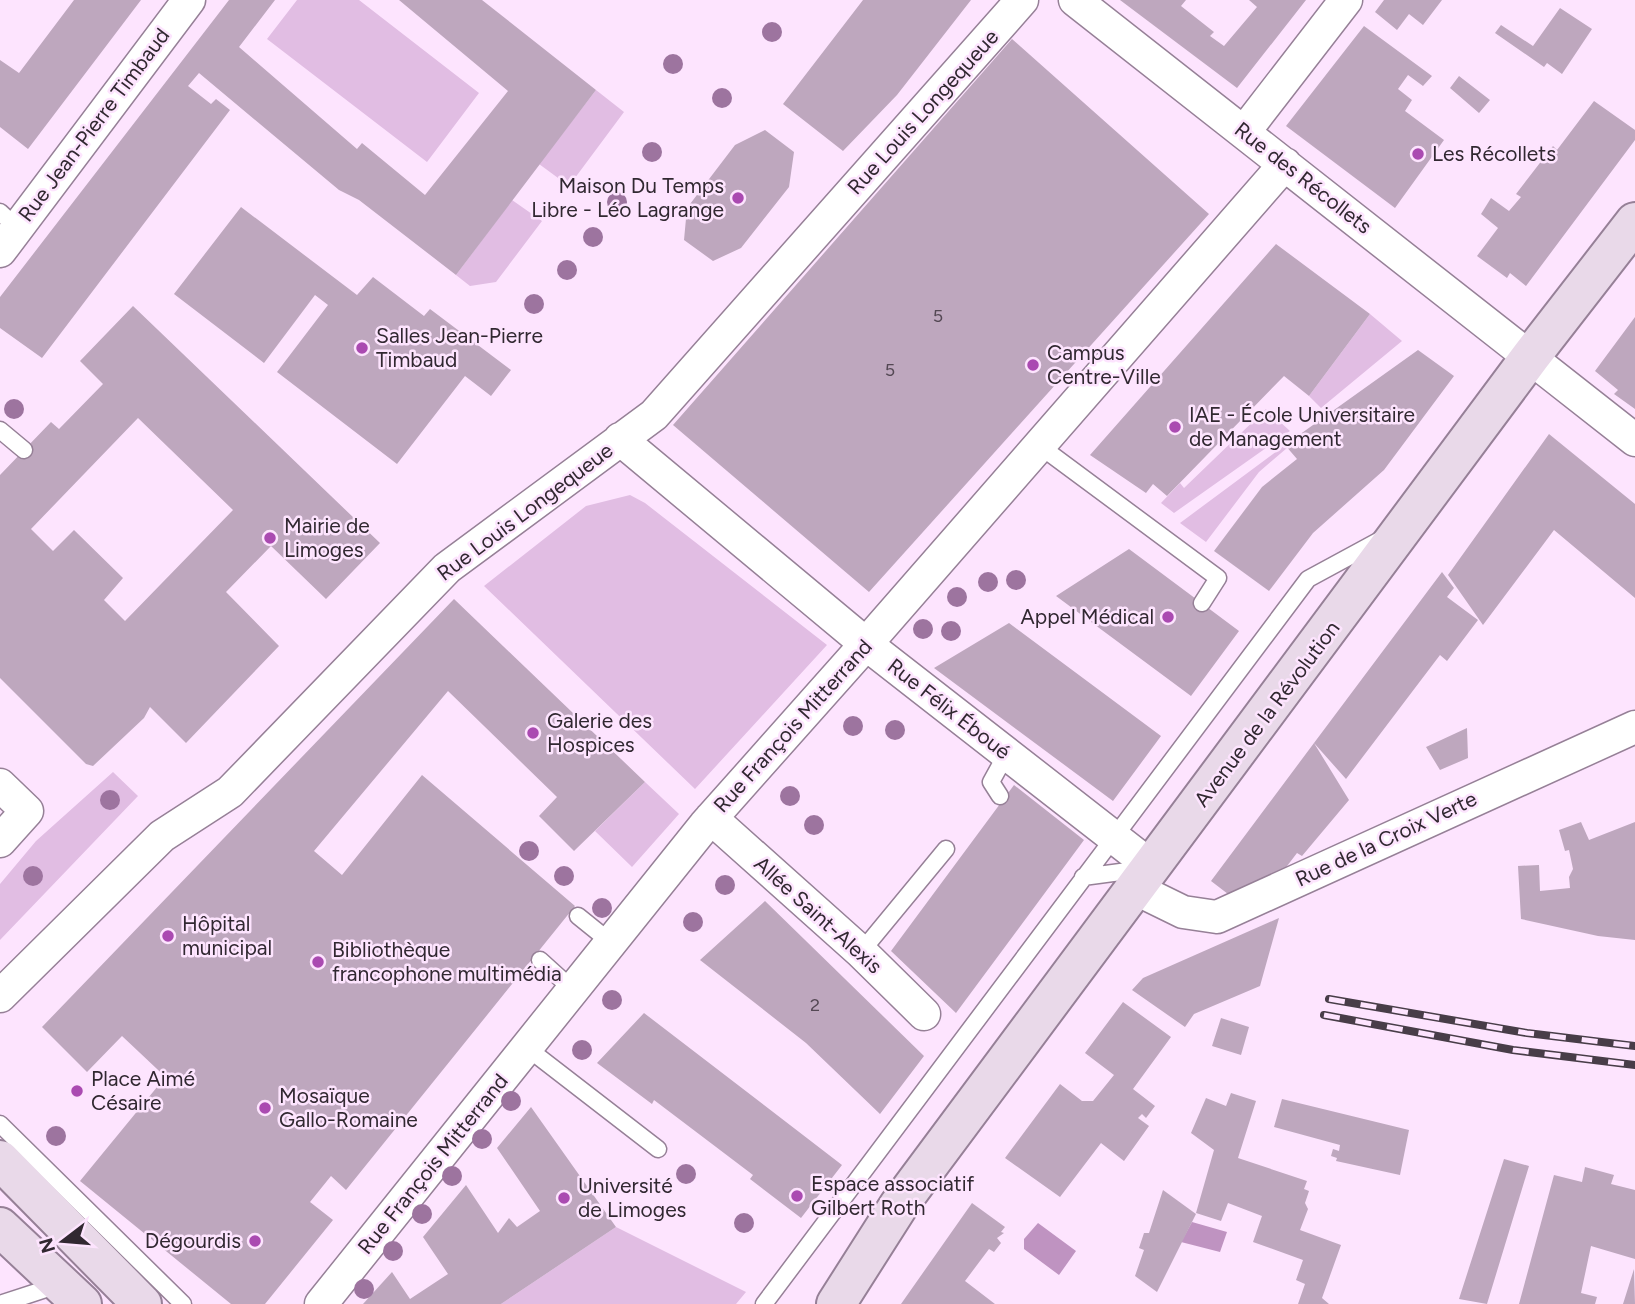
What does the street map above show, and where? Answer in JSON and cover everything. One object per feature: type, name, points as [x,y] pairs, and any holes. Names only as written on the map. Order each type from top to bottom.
[{"type":"main road","name":"Avenue de la Révolution","points":[[836,1304],[899,1205],[1409,525],[1531,356],[1635,222]]},
{"type":"main road","points":[[0,1160],[142,1304]]},
{"type":"main road","points":[[0,1227],[72,1294]]},
{"type":"street","name":"Rue Jean-Pierre Timbaud","points":[[6,230],[189,0]]},
{"type":"street","name":"Rue Louis Longequeue","points":[[0,996],[168,823],[230,792],[447,568],[654,415],[1022,0]]},
{"type":"street","name":"Rue des Récollets","points":[[1076,0],[1635,440]]},
{"type":"street","points":[[1244,132],[1346,0]]},
{"type":"street","name":"Rue François Mitterrand","points":[[321,1304],[609,941],[711,818],[866,645],[1285,164]]},
{"type":"street","name":"Rue Félix Éboué","points":[[620,439],[866,645],[1114,836],[1144,878]]},
{"type":"street","name":"Rue de la Croix Verte","points":[[1144,878],[1183,912],[1217,917],[1635,727]]},
{"type":"street","points":[[0,785],[27,811],[0,841]]},
{"type":"street","name":"Allée Saint-Alexis","points":[[711,818],[861,952],[924,1014]]},
{"type":"lane","points":[[0,430],[24,450]]},
{"type":"lane","points":[[1040,446],[1217,578],[1202,603]]},
{"type":"lane","points":[[764,1304],[1308,579],[1409,525]]},
{"type":"lane","points":[[1000,796],[991,782],[1007,753]]},
{"type":"lane","points":[[861,952],[946,849]]},
{"type":"lane","points":[[1083,877],[1144,878]]},
{"type":"lane","points":[[578,916],[609,941]]},
{"type":"lane","points":[[540,960],[572,989]]},
{"type":"lane","points":[[526,1047],[658,1149]]},
{"type":"lane","points":[[0,1124],[183,1304]]},
{"type":"lane","points":[[0,1304],[72,1294]]},
{"type":"shaded area","points":[[297,0],[359,0],[479,93],[427,162],[267,39]]},
{"type":"shaded area","points":[[596,90],[624,112],[569,186],[539,164]]},
{"type":"shaded area","points":[[512,200],[542,221],[496,282],[470,286],[456,275]]},
{"type":"shaded area","points":[[1370,314],[1402,341],[1321,408],[1309,396]]},
{"type":"shaded area","points":[[1266,409],[1290,431],[1174,513],[1161,503],[1180,483],[1184,488]]},
{"type":"shaded area","points":[[1285,445],[1287,448],[1259,472],[1206,542],[1180,523]]},
{"type":"shaded area","points":[[630,495],[645,503],[827,645],[695,789],[484,586],[586,506]]},
{"type":"shaded area","points":[[113,772],[138,796],[0,940],[0,884],[36,841]]},
{"type":"shaded area","points":[[645,782],[679,814],[632,867],[595,831]]},
{"type":"shaded area","points":[[1192,1222],[1227,1232],[1220,1252],[1181,1242]]},
{"type":"shaded area","points":[[1038,1223],[1076,1251],[1059,1275],[1024,1249],[1024,1239]]},
{"type":"shaded area","points":[[616,1227],[746,1292],[736,1304],[501,1304]]},
{"type":"building","points":[[74,0],[141,0],[28,149],[0,127],[0,60],[19,73]]},
{"type":"building","points":[[229,0],[275,0],[239,47],[357,149],[362,143],[425,195],[508,91],[399,0],[482,0],[596,90],[456,275],[359,200],[339,190],[199,73],[188,86],[211,104],[216,99],[230,110],[42,358],[0,328],[0,297]]},
{"type":"building","points":[[863,0],[971,0],[897,95],[843,151],[783,104]]},
{"type":"building","points":[[1120,0],[1186,0],[1181,6],[1214,32],[1210,36],[1224,46],[1257,7],[1249,0],[1306,0],[1237,88]]},
{"type":"building","points":[[1384,0],[1442,0],[1423,25],[1409,14],[1397,30],[1375,12]]},
{"type":"building","points":[[1560,8],[1592,29],[1562,74],[1547,63],[1544,67],[1495,33],[1501,25],[1533,46]]},
{"type":"building","points":[[1364,26],[1432,76],[1423,86],[1408,75],[1398,89],[1412,100],[1405,111],[1444,140],[1395,208],[1286,126]]},
{"type":"building","name":"Campus Centre-Ville","points":[[1012,39],[1209,214],[869,592],[673,425]]},
{"type":"building","points":[[1459,76],[1490,100],[1479,113],[1450,88]]},
{"type":"building","points":[[1594,101],[1635,130],[1635,140],[1526,286],[1510,273],[1507,278],[1477,256],[1498,228],[1481,214],[1491,198],[1509,211],[1521,197],[1516,194],[1553,146],[1557,150]]},
{"type":"building","name":"Maison Du Temps Libre - Léo Lagrange","points":[[765,130],[794,152],[789,187],[741,248],[713,261],[684,240],[687,208],[735,145]]},
{"type":"building","name":"Salles Jean-Pierre Timbaud","points":[[241,207],[357,295],[373,277],[424,316],[430,309],[511,370],[491,396],[465,376],[397,464],[277,372],[328,305],[315,295],[264,363],[174,294]]},
{"type":"building","points":[[1276,244],[1370,314],[1309,396],[1284,376],[1167,496],[1153,484],[1146,493],[1090,455]]},
{"type":"building","name":"Mairie de Limoges","points":[[133,306],[380,543],[326,599],[271,546],[226,592],[279,646],[186,743],[150,707],[144,718],[93,766],[86,764],[0,678],[0,475],[51,422],[59,429],[103,384],[80,361]],"holes":[[[138,418],[233,510],[125,621],[104,600],[123,578],[74,530],[53,551],[31,529]]]},
{"type":"building","points":[[1635,317],[1635,409],[1614,394],[1618,390],[1595,371]]},
{"type":"building","points":[[1418,350],[1454,376],[1384,470],[1313,533],[1269,591],[1214,551],[1262,487],[1297,459],[1285,445]]},
{"type":"building","points":[[1549,434],[1635,504],[1635,598],[1554,530],[1483,625],[1448,575]]},
{"type":"building","points":[[1129,549],[1239,631],[1191,696],[1056,596]]},
{"type":"building","points":[[1442,572],[1454,588],[1447,597],[1478,620],[1447,661],[1440,655],[1346,779],[1314,743]]},
{"type":"building","name":"Bibliothèque francophone multimédia","points":[[454,599],[645,782],[574,851],[539,816],[557,797],[448,691],[314,851],[342,875],[422,775],[575,906],[346,1190],[331,1176],[310,1202],[333,1220],[265,1304],[231,1304],[80,1181],[162,1081],[171,1089],[174,1085],[122,1036],[87,1072],[42,1027]]},
{"type":"building","points":[[1009,623],[1161,736],[1113,801],[934,668]]},
{"type":"building","points":[[1467,728],[1468,758],[1440,770],[1426,747]]},
{"type":"building","points":[[1314,743],[1349,800],[1302,856],[1297,853],[1284,870],[1228,894],[1211,881]]},
{"type":"building","points":[[1014,785],[1084,840],[956,1013],[891,951]]},
{"type":"building","points":[[1581,822],[1589,840],[1635,822],[1635,940],[1598,936],[1521,919],[1518,866],[1539,865],[1540,891],[1570,888],[1569,877],[1573,869],[1569,850],[1565,851],[1559,830]]},
{"type":"building","points":[[765,901],[924,1056],[880,1114],[806,1043],[700,960]]},
{"type":"building","points":[[1279,918],[1260,986],[1194,1014],[1185,1027],[1132,990],[1143,978]]},
{"type":"building","points":[[1123,1002],[1171,1037],[1133,1089],[1155,1106],[1146,1118],[1142,1114],[1138,1118],[1149,1126],[1124,1161],[1101,1143],[1060,1197],[1005,1158],[1060,1084],[1082,1101],[1093,1101],[1114,1075],[1085,1053]]},
{"type":"building","points":[[644,1013],[842,1165],[801,1218],[750,1179],[753,1175],[654,1100],[652,1104],[597,1063]]},
{"type":"building","points":[[1221,1018],[1249,1027],[1241,1055],[1212,1046]]},
{"type":"building","points":[[1231,1093],[1256,1101],[1238,1158],[1307,1181],[1304,1189],[1309,1191],[1305,1203],[1308,1209],[1300,1230],[1341,1245],[1322,1298],[1329,1304],[1298,1304],[1305,1284],[1296,1280],[1303,1260],[1253,1242],[1262,1216],[1228,1203],[1221,1221],[1196,1213],[1214,1150],[1191,1133],[1206,1098],[1226,1106]]},
{"type":"building","points":[[1282,1099],[1409,1130],[1400,1175],[1336,1161],[1337,1158],[1331,1156],[1333,1149],[1339,1151],[1340,1145],[1274,1127]]},
{"type":"building","name":"Université de Limoges","points":[[531,1107],[616,1227],[501,1304],[363,1304],[392,1272],[410,1299],[448,1274],[423,1237],[466,1185],[498,1233],[509,1218],[517,1227],[540,1211],[497,1148]]},
{"type":"building","points":[[1504,1159],[1529,1166],[1487,1304],[1459,1299]]},
{"type":"building","points":[[1585,1167],[1614,1175],[1611,1184],[1635,1190],[1635,1259],[1591,1246],[1581,1293],[1597,1297],[1595,1304],[1519,1304],[1554,1175],[1582,1182]]},
{"type":"building","points":[[1163,1190],[1196,1214],[1157,1292],[1135,1276],[1144,1250],[1139,1248],[1144,1233],[1149,1233]]},
{"type":"building","points":[[972,1203],[1005,1227],[1001,1232],[1004,1233],[997,1238],[1001,1243],[994,1252],[989,1249],[965,1281],[995,1304],[901,1304]]},
{"type":"building","points":[[1634,1269],[1635,1304],[1623,1304]]},
{"type":"railway","points":[[1329,999],[1527,1033],[1635,1046]]},
{"type":"railway","points":[[1324,1015],[1513,1050],[1635,1065]]},
{"type":"place","name":"Les Récollets","points":[[1418,154]]},
{"type":"place","name":"Maison Du Temps Libre - Léo Lagrange","points":[[738,198]]},
{"type":"place","name":"Salles Jean-Pierre Timbaud","points":[[362,348]]},
{"type":"place","name":"Campus Centre-Ville","points":[[1033,365]]},
{"type":"place","name":"IAE - École Universitaire de Management","points":[[1175,427]]},
{"type":"place","name":"Mairie de Limoges","points":[[270,538]]},
{"type":"place","name":"Appel Médical","points":[[1168,617]]},
{"type":"place","name":"Galerie des Hospices","points":[[533,733]]},
{"type":"place","name":"Hôpital municipal","points":[[168,936]]},
{"type":"place","name":"Bibliothèque francophone multimédia","points":[[318,962]]},
{"type":"place","name":"Place Aimé Césaire","points":[[77,1091]]},
{"type":"place","name":"Mosaïque Gallo-Romaine","points":[[265,1108]]},
{"type":"place","name":"Espace associatif Gilbert Roth","points":[[797,1196]]},
{"type":"place","name":"Université de Limoges","points":[[564,1198]]},
{"type":"place","name":"Dégourdis","points":[[255,1241]]}]
